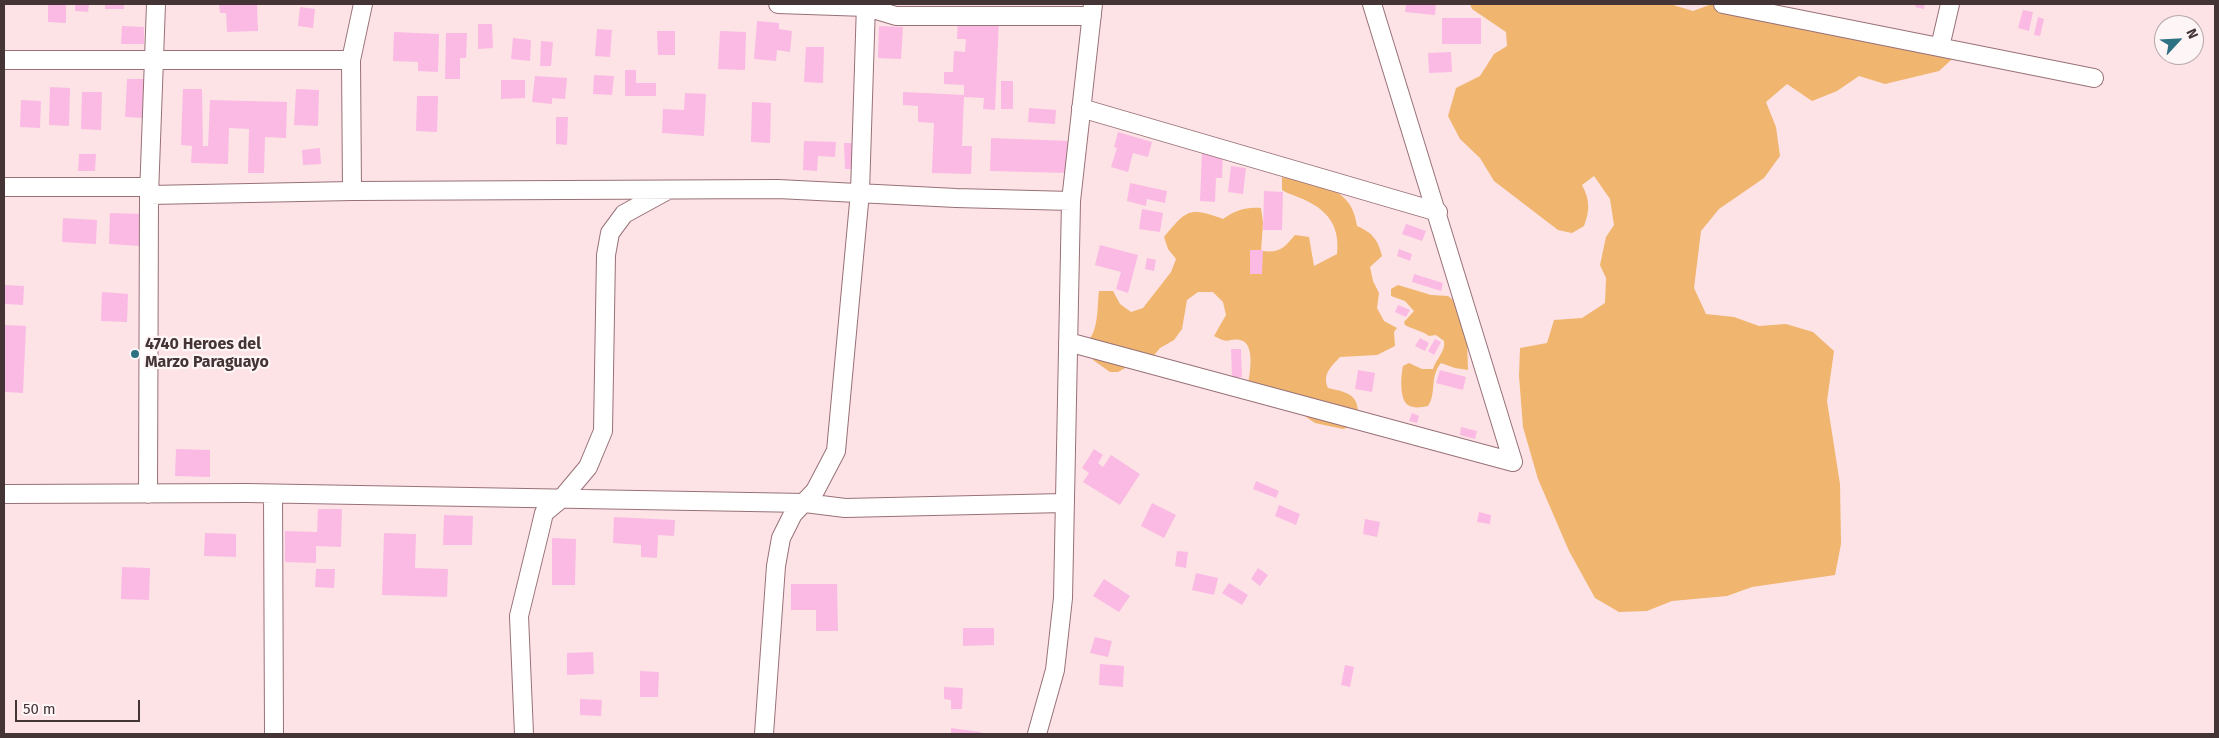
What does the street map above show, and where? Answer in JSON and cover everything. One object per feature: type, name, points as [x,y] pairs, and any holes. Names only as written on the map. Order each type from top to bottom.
[{"type":"street","points":[[148,494],[149,191],[156,4]]},
{"type":"street","points":[[352,191],[351,60],[363,4]]},
{"type":"street","points":[[778,4],[866,6],[896,16],[1092,10],[1071,201],[1063,598],[1055,670],[1037,734]]},
{"type":"street","points":[[1068,342],[1513,462],[1438,212],[1372,4]]},
{"type":"street","points":[[1723,4],[2094,78]]},
{"type":"street","points":[[1940,47],[1950,4]]},
{"type":"street","points":[[764,734],[776,566],[780,538],[793,514],[815,491],[836,451],[860,192],[866,6]]},
{"type":"street","points":[[4,60],[351,60]]},
{"type":"street","points":[[1081,108],[1438,212]]},
{"type":"street","points":[[4,186],[149,191],[778,189],[956,198],[1071,201]]},
{"type":"street","points":[[524,734],[518,616],[544,514],[562,498],[588,467],[603,431],[606,255],[610,233],[624,214],[668,190]]},
{"type":"street","points":[[4,494],[273,494],[562,498],[805,503],[845,508],[1064,502]]},
{"type":"street","points":[[273,494],[274,734]]},
{"type":"shaded area","points":[[1470,4],[1670,4],[1693,11],[1712,4],[1739,4],[1909,50],[1934,41],[1960,52],[1939,71],[1885,84],[1859,76],[1837,91],[1812,101],[1787,84],[1766,102],[1776,127],[1780,156],[1764,178],[1719,209],[1701,231],[1694,288],[1706,314],[1734,317],[1759,326],[1786,324],[1813,332],[1834,351],[1827,401],[1840,484],[1841,544],[1835,575],[1752,587],[1727,596],[1672,601],[1647,611],[1619,612],[1595,598],[1569,551],[1538,479],[1523,427],[1519,376],[1520,348],[1547,343],[1554,320],[1582,318],[1605,303],[1606,278],[1600,265],[1606,237],[1614,225],[1610,199],[1594,176],[1582,185],[1587,195],[1588,205],[1584,226],[1572,233],[1558,230],[1494,181],[1480,158],[1460,139],[1448,116],[1456,88],[1480,76],[1494,54],[1507,46],[1506,32],[1472,9]]},
{"type":"shaded area","points":[[1282,177],[1319,185],[1340,194],[1354,212],[1357,226],[1371,234],[1377,241],[1382,256],[1370,267],[1373,281],[1379,293],[1377,308],[1384,321],[1397,328],[1394,332],[1395,346],[1377,355],[1340,357],[1328,371],[1326,379],[1328,388],[1344,392],[1356,402],[1358,408],[1357,425],[1343,429],[1315,423],[1291,407],[1246,395],[1250,373],[1249,348],[1246,343],[1240,340],[1226,341],[1214,336],[1226,315],[1223,302],[1213,292],[1198,292],[1187,300],[1182,329],[1174,340],[1160,348],[1151,359],[1136,362],[1118,372],[1110,372],[1093,360],[1088,341],[1096,324],[1099,291],[1113,291],[1120,304],[1131,312],[1143,308],[1171,272],[1176,259],[1168,249],[1164,237],[1183,216],[1189,213],[1202,213],[1223,219],[1241,210],[1261,208],[1263,223],[1261,251],[1277,251],[1295,235],[1309,237],[1314,266],[1337,254],[1337,237],[1332,222],[1315,205],[1282,190]]},
{"type":"shaded area","points":[[1398,285],[1431,295],[1448,296],[1453,300],[1467,340],[1468,370],[1441,363],[1435,374],[1431,401],[1428,406],[1413,407],[1405,402],[1401,387],[1403,366],[1409,363],[1422,369],[1433,369],[1444,348],[1444,341],[1436,335],[1429,336],[1405,325],[1404,322],[1414,311],[1405,301],[1391,296],[1391,289]]},
{"type":"building","points":[[48,4],[66,4],[66,23],[48,22]]},
{"type":"building","points":[[75,4],[89,4],[88,12],[75,11]]},
{"type":"building","points":[[105,4],[124,4],[124,9],[105,9]]},
{"type":"building","points":[[219,4],[257,4],[258,31],[227,32],[226,13],[220,13]]},
{"type":"building","points":[[1406,4],[1436,4],[1435,15],[1405,12]]},
{"type":"building","points":[[1916,4],[1925,4],[1924,9],[1915,7]]},
{"type":"building","points":[[300,7],[315,9],[313,28],[298,26]]},
{"type":"building","points":[[2023,10],[2033,12],[2029,31],[2018,28]]},
{"type":"building","points":[[2038,17],[2044,19],[2040,36],[2034,35]]},
{"type":"building","points":[[958,18],[999,19],[995,110],[983,109],[984,98],[964,97],[962,146],[972,146],[971,174],[932,173],[934,123],[918,122],[918,106],[903,105],[903,92],[964,95],[964,85],[944,84],[944,72],[953,72],[954,51],[965,52],[966,39],[957,39]]},
{"type":"building","points":[[1442,18],[1481,18],[1481,44],[1442,44]]},
{"type":"building","points":[[757,21],[779,23],[779,29],[792,31],[790,52],[777,50],[776,61],[754,59]]},
{"type":"building","points":[[478,24],[492,24],[493,48],[478,49]]},
{"type":"building","points":[[122,26],[144,27],[144,44],[121,44]]},
{"type":"building","points":[[879,26],[903,27],[901,59],[878,58]]},
{"type":"building","points":[[597,29],[612,30],[610,57],[595,56]]},
{"type":"building","points":[[657,31],[675,31],[675,55],[658,55]]},
{"type":"building","points":[[720,31],[746,32],[745,70],[718,69]]},
{"type":"building","points":[[394,32],[439,34],[438,72],[418,71],[418,62],[393,61]]},
{"type":"building","points":[[446,33],[467,33],[466,58],[460,58],[460,79],[445,79]]},
{"type":"building","points":[[513,38],[531,40],[530,61],[511,59]]},
{"type":"building","points":[[541,41],[553,42],[551,66],[540,66]]},
{"type":"building","points":[[806,47],[824,47],[823,83],[804,82]]},
{"type":"building","points":[[1451,52],[1452,72],[1429,73],[1428,53]]},
{"type":"building","points":[[625,70],[636,70],[636,83],[656,83],[656,96],[625,96]]},
{"type":"building","points":[[594,75],[614,76],[612,95],[593,94]]},
{"type":"building","points":[[535,76],[567,78],[565,99],[552,98],[552,104],[532,102]]},
{"type":"building","points":[[127,79],[145,79],[144,118],[125,117]]},
{"type":"building","points":[[501,80],[525,80],[525,98],[501,99]]},
{"type":"building","points":[[1001,81],[1013,81],[1013,109],[1001,109]]},
{"type":"building","points":[[50,87],[70,88],[69,126],[49,125]]},
{"type":"building","points":[[183,89],[202,89],[203,146],[208,146],[210,100],[287,102],[286,138],[265,137],[264,173],[248,173],[249,129],[229,128],[228,164],[191,163],[192,146],[181,145]]},
{"type":"building","points":[[296,89],[319,90],[318,126],[294,125]]},
{"type":"building","points":[[82,92],[102,92],[101,130],[81,129]]},
{"type":"building","points":[[685,93],[706,94],[704,136],[662,133],[663,109],[684,110]]},
{"type":"building","points":[[417,96],[438,96],[437,132],[416,131]]},
{"type":"building","points":[[21,100],[41,101],[40,128],[20,127]]},
{"type":"building","points":[[752,102],[771,103],[770,143],[751,142]]},
{"type":"building","points":[[1029,108],[1056,110],[1055,124],[1028,122]]},
{"type":"building","points":[[556,117],[568,117],[567,145],[556,144]]},
{"type":"building","points":[[1118,132],[1152,142],[1148,157],[1133,153],[1128,172],[1111,167],[1117,148],[1114,147]]},
{"type":"building","points":[[991,138],[1070,141],[1069,173],[990,171]]},
{"type":"building","points":[[804,141],[836,142],[835,157],[818,156],[817,171],[803,170]]},
{"type":"building","points":[[844,143],[854,143],[855,169],[845,169]]},
{"type":"building","points":[[320,148],[321,164],[303,165],[302,150]]},
{"type":"building","points":[[1202,152],[1223,153],[1222,178],[1216,178],[1215,202],[1200,201]]},
{"type":"building","points":[[79,154],[96,154],[95,171],[78,171]]},
{"type":"building","points":[[1231,166],[1246,168],[1243,194],[1228,192]]},
{"type":"building","points":[[1130,183],[1167,191],[1165,203],[1147,199],[1146,206],[1127,201]]},
{"type":"building","points":[[1264,191],[1283,192],[1282,230],[1263,230]]},
{"type":"building","points":[[1142,209],[1163,213],[1160,232],[1139,229]]},
{"type":"building","points":[[110,213],[141,214],[140,246],[109,244]]},
{"type":"building","points":[[63,218],[97,220],[96,244],[62,242]]},
{"type":"building","points":[[1406,224],[1426,231],[1422,241],[1402,234]]},
{"type":"building","points":[[1100,245],[1138,255],[1128,293],[1116,289],[1121,272],[1095,265]]},
{"type":"building","points":[[1399,249],[1412,254],[1410,261],[1397,256]]},
{"type":"building","points":[[1250,250],[1263,250],[1262,274],[1250,274]]},
{"type":"building","points":[[1147,258],[1156,260],[1154,271],[1145,269]]},
{"type":"building","points":[[1414,274],[1443,283],[1441,291],[1412,282]]},
{"type":"building","points":[[4,285],[24,286],[23,305],[4,304]]},
{"type":"building","points":[[102,292],[128,294],[127,322],[101,321]]},
{"type":"building","points":[[1398,305],[1410,310],[1406,317],[1395,312]]},
{"type":"building","points":[[4,325],[26,326],[23,393],[4,392]]},
{"type":"building","points":[[1420,338],[1429,343],[1425,351],[1415,346]]},
{"type":"building","points":[[1435,339],[1441,342],[1434,355],[1428,351]]},
{"type":"building","points":[[1231,349],[1241,349],[1242,377],[1232,378]]},
{"type":"building","points":[[1358,370],[1375,373],[1372,392],[1355,389]]},
{"type":"building","points":[[1440,370],[1466,377],[1463,390],[1436,383]]},
{"type":"building","points":[[1412,413],[1419,416],[1417,423],[1409,421]]},
{"type":"building","points":[[1461,427],[1477,431],[1475,439],[1460,435]]},
{"type":"building","points":[[176,449],[210,450],[210,477],[175,476]]},
{"type":"building","points":[[1094,449],[1103,455],[1098,463],[1103,467],[1111,455],[1140,474],[1120,505],[1083,482],[1089,473],[1082,468]]},
{"type":"building","points":[[1256,481],[1279,491],[1276,498],[1253,489]]},
{"type":"building","points":[[1152,503],[1176,515],[1164,538],[1141,526]]},
{"type":"building","points":[[1279,505],[1300,514],[1296,525],[1275,516]]},
{"type":"building","points":[[318,509],[342,509],[341,547],[316,546],[316,563],[285,562],[285,531],[317,532]]},
{"type":"building","points":[[1479,512],[1491,515],[1490,524],[1477,522]]},
{"type":"building","points":[[444,515],[473,516],[472,545],[443,545]]},
{"type":"building","points":[[614,517],[675,520],[674,536],[658,535],[657,558],[641,557],[641,545],[613,543]]},
{"type":"building","points":[[1365,519],[1380,522],[1377,537],[1363,534]]},
{"type":"building","points":[[205,533],[236,534],[236,557],[204,556]]},
{"type":"building","points":[[384,533],[416,534],[415,568],[448,569],[447,597],[382,595]]},
{"type":"building","points":[[552,538],[576,539],[575,585],[552,585]]},
{"type":"building","points":[[1177,551],[1188,552],[1186,568],[1175,566]]},
{"type":"building","points":[[122,567],[150,568],[149,600],[121,599]]},
{"type":"building","points":[[1258,568],[1268,575],[1260,586],[1251,579]]},
{"type":"building","points":[[316,569],[335,569],[334,588],[315,587]]},
{"type":"building","points":[[1196,573],[1218,578],[1214,595],[1192,590]]},
{"type":"building","points":[[1104,579],[1130,596],[1119,612],[1093,596]]},
{"type":"building","points":[[1229,583],[1248,595],[1242,605],[1222,593]]},
{"type":"building","points":[[791,584],[837,584],[838,631],[816,631],[816,610],[791,610]]},
{"type":"building","points":[[963,628],[994,628],[994,645],[963,646]]},
{"type":"building","points":[[1095,637],[1112,641],[1108,657],[1090,653]]},
{"type":"building","points":[[593,652],[594,674],[567,675],[567,653]]},
{"type":"building","points":[[1100,664],[1124,666],[1123,687],[1099,685]]},
{"type":"building","points":[[1345,665],[1354,667],[1350,687],[1341,685]]},
{"type":"building","points":[[640,671],[659,672],[658,697],[640,697]]},
{"type":"building","points":[[944,687],[963,688],[962,709],[951,709],[951,700],[944,699]]},
{"type":"building","points":[[580,699],[602,700],[601,716],[580,715]]},
{"type":"building","points":[[951,728],[981,732],[980,734],[951,734]]},
{"type":"place","name":"4740 Heroes del Marzo Paraguayo","points":[[135,354]]}]
